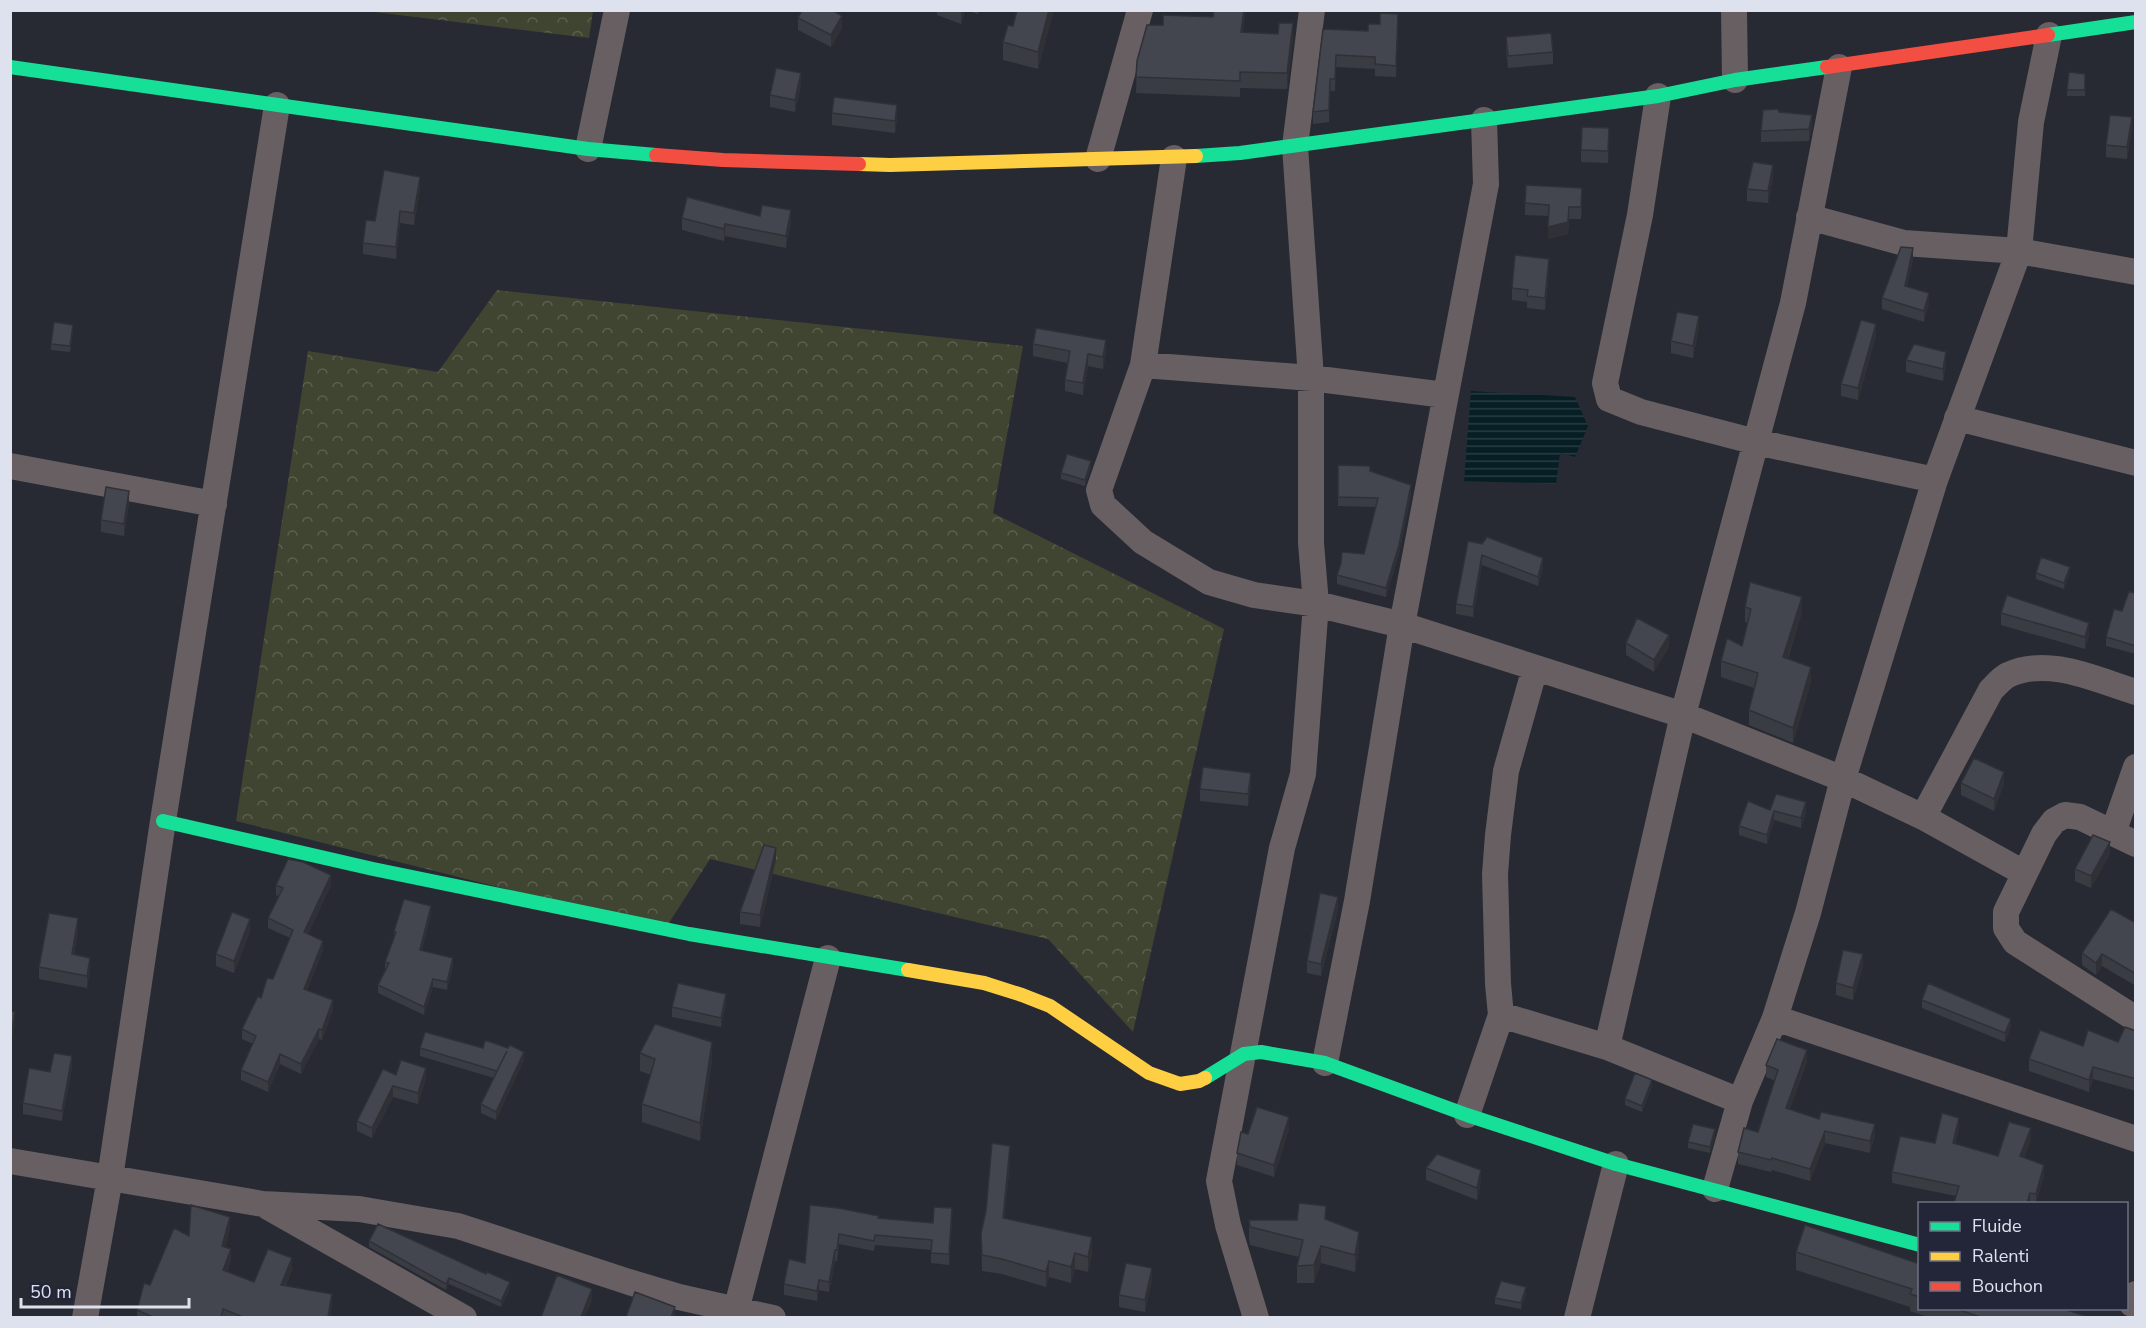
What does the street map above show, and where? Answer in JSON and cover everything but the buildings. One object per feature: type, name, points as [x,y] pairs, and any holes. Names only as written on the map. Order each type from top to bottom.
[{"type":"main road","points":[[10,67],[588,149],[723,160],[890,165],[1174,158],[1295,146],[1658,96],[1735,80],[1839,67],[2136,22]]},
{"type":"main road","points":[[164,821],[373,868],[678,932],[984,983],[1050,1006],[1149,1073],[1180,1084],[1199,1081],[1244,1054],[1261,1052],[1325,1063],[1467,1116],[1616,1164],[1918,1244]]},
{"type":"street","points":[[588,149],[617,10]]},
{"type":"street","points":[[1098,159],[1140,10]]},
{"type":"street","points":[[1256,1317],[1228,1225],[1219,1181],[1282,848],[1303,774],[1316,604],[1311,543],[1311,378],[1295,146],[1312,10]]},
{"type":"street","points":[[1734,10],[1735,80]]},
{"type":"street","points":[[1715,1189],[1740,1101],[1775,1018],[1808,913],[1843,779],[1935,480],[2019,251],[2031,122],[2049,35]]},
{"type":"street","points":[[1607,1047],[1683,715],[1793,303],[1839,67]]},
{"type":"street","points":[[1658,96],[1640,215],[1605,382],[1609,399],[1641,412],[1756,442],[1935,480]]},
{"type":"street","points":[[85,1317],[111,1178],[164,821],[277,105]]},
{"type":"street","points":[[1325,1063],[1357,901],[1402,625],[1444,395],[1486,184],[1484,120]]},
{"type":"street","points":[[1174,158],[1143,365],[1099,490],[1103,505],[1143,542],[1209,582],[1254,595],[1316,604],[1402,625],[1683,715],[1843,779],[1923,817],[2024,873]]},
{"type":"street","points":[[1809,217],[1904,243],[2019,251],[2136,272]]},
{"type":"street","points":[[1143,365],[1311,378],[1444,395]]},
{"type":"street","points":[[1958,418],[2136,463]]},
{"type":"street","points":[[10,466],[214,504]]},
{"type":"street","points":[[1467,1116],[1502,1015],[1498,984],[1495,874],[1498,835],[1506,771],[1535,668]]},
{"type":"street","points":[[1923,817],[1991,690],[2006,676],[2029,668],[2067,670],[2136,692]]},
{"type":"street","points":[[2136,767],[2124,838],[2080,818],[2065,815],[2054,821],[2044,834],[2006,912],[2006,928],[2014,942],[2136,1019]]},
{"type":"street","points":[[735,1314],[828,958]]},
{"type":"street","points":[[1502,1015],[1607,1047],[1740,1101]]},
{"type":"street","points":[[1775,1018],[2136,1139]]},
{"type":"street","points":[[10,1161],[263,1204],[359,1209],[458,1226],[735,1314],[772,1317]]},
{"type":"street","points":[[1577,1317],[1616,1164]]},
{"type":"street","points":[[263,1204],[464,1317]]},
{"type":"green space","points":[[366,11],[593,11],[589,38]]},
{"type":"green space","points":[[497,290],[1023,346],[993,513],[1224,629],[1133,1032],[1048,939],[710,859],[665,929],[236,821],[308,351],[438,372]]},
{"type":"shaded area","points":[[1471,391],[1575,397],[1588,426],[1575,457],[1560,453],[1556,484],[1464,481]]},
{"type":"traffic: fast","points":[[2048,35],[2136,22]]},
{"type":"traffic: fast","points":[[10,67],[588,149],[656,155]]},
{"type":"traffic: fast","points":[[1196,156],[1240,153],[1658,96],[1735,80],[1827,67]]},
{"type":"traffic: fast","points":[[163,821],[373,869],[689,934],[908,970]]},
{"type":"traffic: fast","points":[[1205,1078],[1244,1054],[1261,1052],[1325,1063],[1467,1115],[1616,1164],[1918,1244]]},
{"type":"traffic: slow","points":[[859,164],[1196,156]]},
{"type":"traffic: slow","points":[[908,970],[984,983],[1022,995],[1050,1006],[1149,1073],[1180,1084],[1205,1078]]},
{"type":"traffic: jam","points":[[1827,67],[2048,35]]},
{"type":"traffic: jam","points":[[656,155],[723,160],[859,164]]}]
